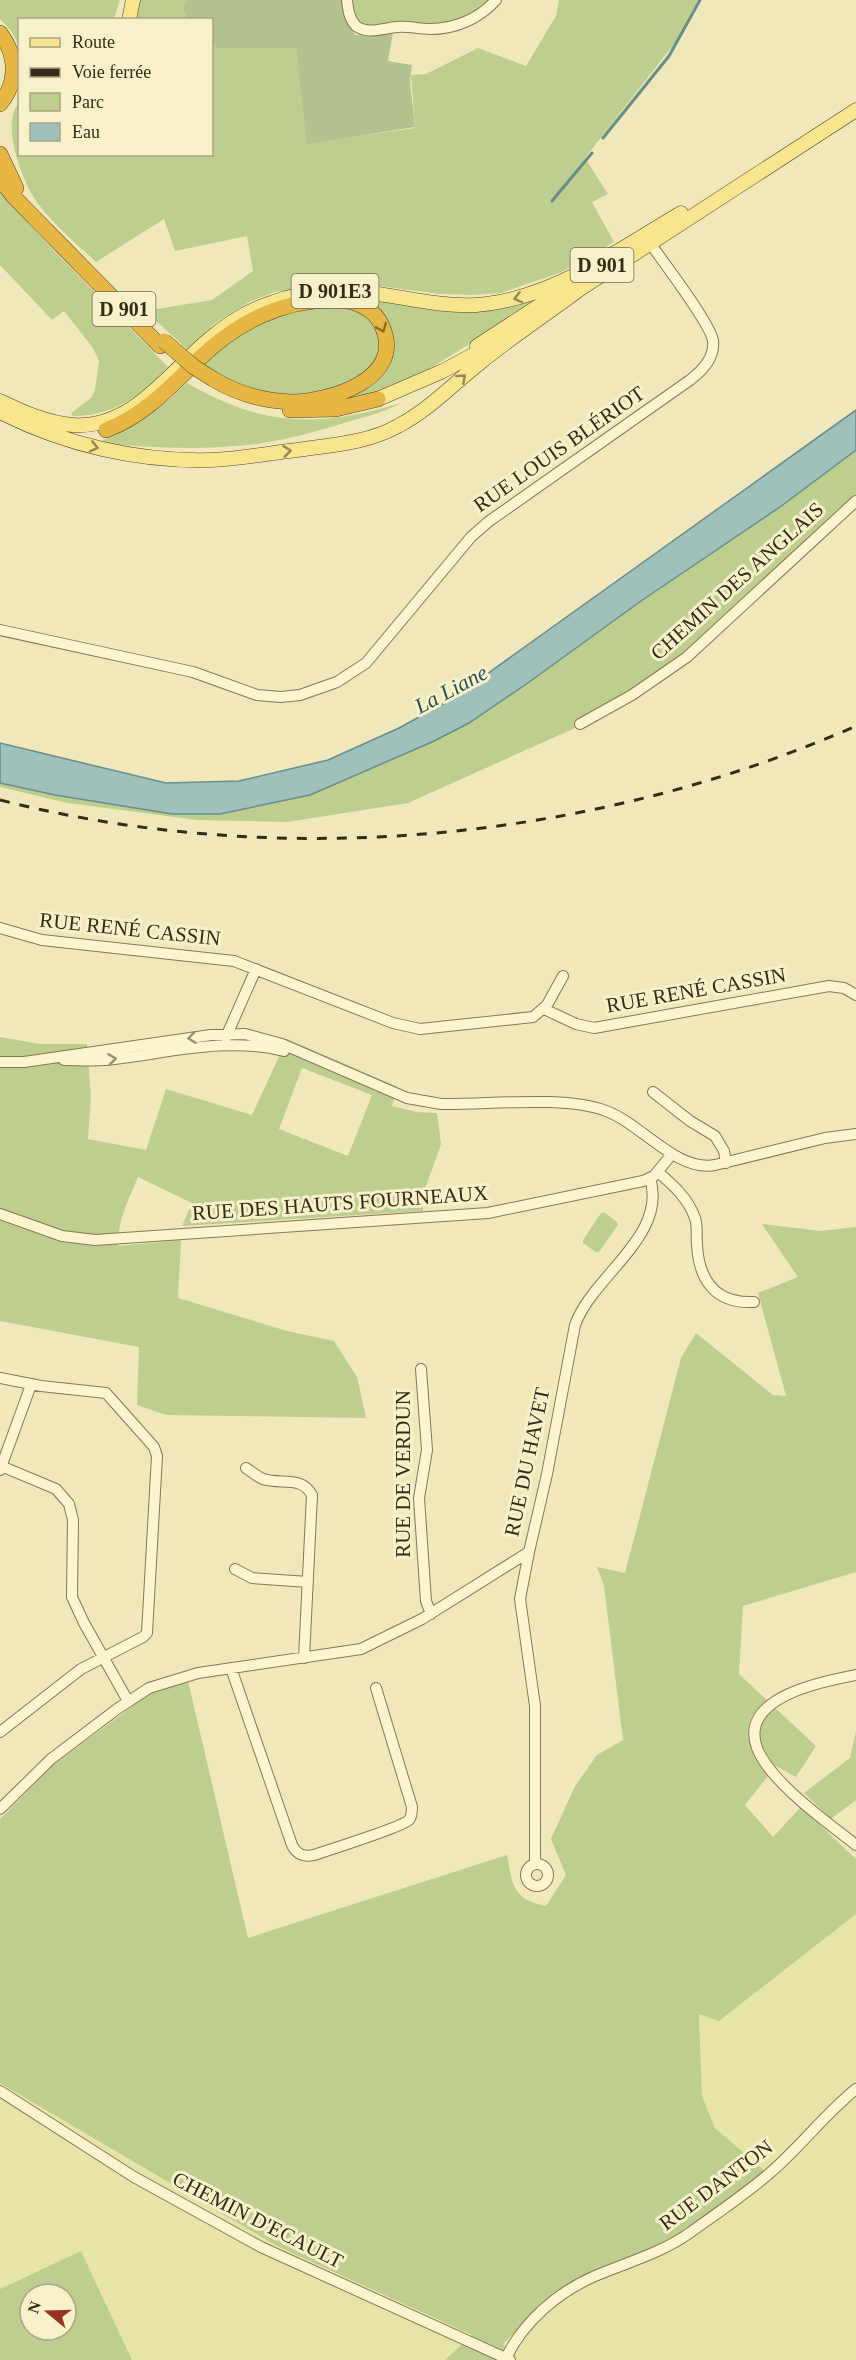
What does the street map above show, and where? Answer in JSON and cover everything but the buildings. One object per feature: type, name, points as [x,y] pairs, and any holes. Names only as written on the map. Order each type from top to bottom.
[{"type":"highway","points":[[0,33],[16,65],[8,97]]},
{"type":"highway","name":"D 901","points":[[0,154],[11,179],[36,218]]},
{"type":"highway","name":"D 901","points":[[0,179],[14,197],[162,343],[183,367],[252,403],[286,410],[336,409],[378,399]]},
{"type":"highway","name":"D 901E3","points":[[106,430],[128,420],[153,402],[229,334],[276,309],[320,300],[352,301],[372,313],[380,321],[385,332],[384,357],[373,375],[353,388],[326,398],[297,401],[271,399],[211,382]]},
{"type":"main road","points":[[121,18],[124,0]]},
{"type":"main road","points":[[129,18],[133,0]]},
{"type":"main road","name":"D 901","points":[[408,386],[479,344],[856,101]]},
{"type":"main road","name":"D 901","points":[[378,399],[480,352],[856,110]]},
{"type":"main road","name":"D 901E3","points":[[0,401],[40,418],[62,424],[85,425],[104,422],[123,413],[149,395],[201,346],[225,327],[250,311],[271,303],[300,295],[333,291],[365,292],[454,305],[478,305],[513,300],[533,294],[564,279],[681,213]]},
{"type":"main road","name":"D 901E3","points":[[0,412],[73,442],[100,449],[154,457],[198,460],[236,458],[365,439],[397,427],[427,409],[483,360],[584,286]]},
{"type":"main road","name":"D 901E3","points":[[33,427],[72,433],[106,430]]},
{"type":"street","points":[[347,0],[354,23],[362,29],[374,31],[397,27],[429,29],[451,27],[478,16],[496,0]]},
{"type":"street","name":"RUE LOUIS BLÉRIOT","points":[[0,630],[193,672],[262,696],[300,695],[322,689],[343,679],[374,655],[471,537],[488,522],[690,380],[704,367],[713,349],[710,331],[650,243]]},
{"type":"street","name":"CHEMIN DES ANGLAIS","points":[[580,724],[632,695],[693,652],[856,501]]},
{"type":"street","name":"RUE RENÉ CASSIN","points":[[0,928],[42,940],[224,959],[256,969],[393,1023],[415,1029],[529,1018],[544,1009],[576,1024],[594,1028],[830,986],[844,988],[856,995]]},
{"type":"street","points":[[223,1046],[256,969]]},
{"type":"street","points":[[544,1009],[563,976]]},
{"type":"street","points":[[40,1060],[84,1052],[228,1034],[251,1035],[268,1039],[407,1098],[425,1102],[447,1104],[566,1103],[591,1106],[626,1120],[672,1154],[700,1166],[726,1163],[825,1138],[856,1134]]},
{"type":"street","points":[[0,1062],[101,1060],[223,1046],[260,1046],[309,1057]]},
{"type":"street","points":[[653,1092],[690,1121],[715,1136],[724,1151],[726,1163]]},
{"type":"street","points":[[672,1154],[654,1175],[682,1193],[696,1219],[699,1268],[706,1282],[730,1301],[754,1302]]},
{"type":"street","name":"RUE DES HAUTS FOURNEAUX","points":[[0,1214],[62,1236],[102,1240],[485,1213],[576,1196],[654,1175]]},
{"type":"street","name":"RUE DU HAVET","points":[[2,1804],[51,1759],[128,1701],[154,1686],[186,1676],[361,1649],[431,1614],[529,1552],[547,1474],[575,1325],[589,1300],[647,1224],[653,1205],[654,1175]]},
{"type":"street","name":"RUE DE VERDUN","points":[[422,1369],[427,1450],[419,1498],[426,1601],[431,1614]]},
{"type":"street","points":[[0,1378],[31,1385],[106,1393],[154,1446],[156,1453],[147,1633],[77,1672],[0,1732]]},
{"type":"street","points":[[31,1385],[0,1468],[56,1489],[69,1504],[73,1520],[72,1594],[103,1658],[128,1701]]},
{"type":"street","points":[[246,1468],[262,1479],[305,1485],[313,1500],[304,1658]]},
{"type":"street","points":[[529,1552],[520,1603],[535,1706],[535,1863]]},
{"type":"street","points":[[235,1569],[256,1578],[308,1582]]},
{"type":"street","points":[[231,1668],[292,1845],[297,1853],[303,1856],[314,1855],[405,1823],[411,1817],[412,1807],[376,1688]]},
{"type":"street","points":[[856,1675],[813,1683],[781,1698],[762,1714],[755,1735],[761,1755],[785,1784],[810,1808],[856,1845]]},
{"type":"street","name":"RUE DANTON","points":[[508,2359],[520,2333],[552,2302],[581,2283],[653,2254],[689,2234],[771,2172],[833,2108],[856,2089]]},
{"type":"street","name":"CHEMIN D'ECAULT","points":[[0,2091],[134,2177],[213,2222],[310,2271],[508,2359]]},
{"type":"shaded area","points":[[856,1914],[856,2360],[510,2360],[503,2345],[555,2294],[765,2171],[715,2128],[702,2096],[699,2013],[719,2021]]},
{"type":"shaded area","points":[[0,2083],[277,2246],[472,2335],[445,2360],[132,2360],[81,2251],[0,2289]]},
{"type":"green space","points":[[0,0],[120,0],[114,18],[18,18],[18,44],[12,32],[0,19]]},
{"type":"green space","points":[[140,0],[187,0],[182,7],[188,18],[137,18]]},
{"type":"green space","points":[[187,0],[343,0],[346,19],[355,35],[393,32],[388,61],[412,65],[410,82],[415,127],[307,144],[296,48],[217,48],[213,44],[213,18],[188,18],[182,7]]},
{"type":"green space","points":[[351,0],[490,0],[482,10],[457,22],[372,28],[355,21]]},
{"type":"green space","points":[[559,0],[698,0],[674,44],[585,158],[608,194],[592,202],[614,242],[562,272],[501,293],[440,294],[342,281],[275,292],[251,301],[215,323],[187,349],[145,311],[212,300],[253,271],[247,236],[175,251],[164,219],[96,262],[59,228],[32,195],[20,168],[12,138],[14,112],[18,105],[18,156],[213,156],[213,44],[217,48],[296,48],[308,143],[415,128],[411,75],[426,74],[478,48],[526,66],[556,16]]},
{"type":"green space","points":[[0,191],[41,237],[168,367],[126,402],[88,415],[73,416],[71,413],[91,398],[95,390],[99,361],[93,348],[64,311],[52,320],[0,265]]},
{"type":"green space","points":[[540,297],[541,300],[416,377],[379,392],[341,402],[267,393],[242,387],[203,364],[261,324],[291,313],[347,300],[383,298],[496,308],[518,305]]},
{"type":"green space","points":[[187,383],[215,398],[241,408],[291,419],[343,417],[401,403],[380,412],[324,429],[242,446],[180,448],[97,443],[145,418]]},
{"type":"green space","points":[[856,450],[856,507],[699,649],[604,715],[408,803],[287,822],[197,820],[68,803],[0,787],[0,783],[55,795],[172,814],[220,814],[310,795],[432,742],[469,723],[641,601],[780,507]]},
{"type":"green space","points":[[0,1037],[40,1044],[87,1044],[91,1097],[88,1139],[146,1150],[166,1089],[252,1115],[287,1039],[398,1087],[392,1106],[416,1112],[437,1113],[441,1144],[423,1195],[423,1211],[182,1226],[192,1203],[138,1177],[119,1228],[118,1246],[181,1240],[178,1298],[287,1331],[334,1341],[357,1377],[366,1418],[166,1415],[137,1405],[139,1347],[0,1321]],"holes":[[[302,1068],[372,1095],[348,1156],[279,1129]]]},
{"type":"green space","points":[[604,1212],[618,1225],[599,1252],[596,1252],[583,1243],[583,1240],[601,1213]]},
{"type":"green space","points":[[762,1224],[820,1231],[856,1227],[856,1572],[743,1606],[739,1674],[816,1746],[796,1777],[776,1766],[745,1805],[773,1837],[801,1807],[856,1859],[856,1914],[719,2021],[699,2014],[702,2096],[715,2128],[765,2171],[677,2238],[555,2294],[503,2344],[510,2360],[445,2360],[472,2335],[277,2246],[0,2083],[0,1819],[53,1765],[149,1694],[188,1681],[248,1938],[507,1855],[516,1890],[526,1899],[546,1906],[566,1875],[551,1839],[575,1786],[597,1755],[623,1740],[604,1586],[597,1567],[625,1573],[681,1358],[696,1333],[773,1395],[786,1396],[758,1293],[798,1277]]},
{"type":"green space","points":[[856,1731],[856,1800],[831,1819],[804,1793],[850,1758]]},
{"type":"green space","points":[[81,2251],[132,2360],[0,2360],[0,2289]]},
{"type":"water","points":[[856,410],[856,450],[780,507],[641,601],[525,685],[469,723],[432,742],[310,795],[220,814],[172,814],[55,795],[0,783],[0,743],[166,783],[239,781],[328,760],[399,728],[452,699]]},
{"type":"waterway","points":[[603,138],[669,56],[700,0]]},
{"type":"waterway","points":[[552,201],[592,153]]},
{"type":"railway","points":[[0,800],[106,822],[215,835],[324,838],[434,833],[543,819],[650,796],[755,765],[856,726]]},
{"type":"water label","name":"La Liane","points":[[451,689]]}]
